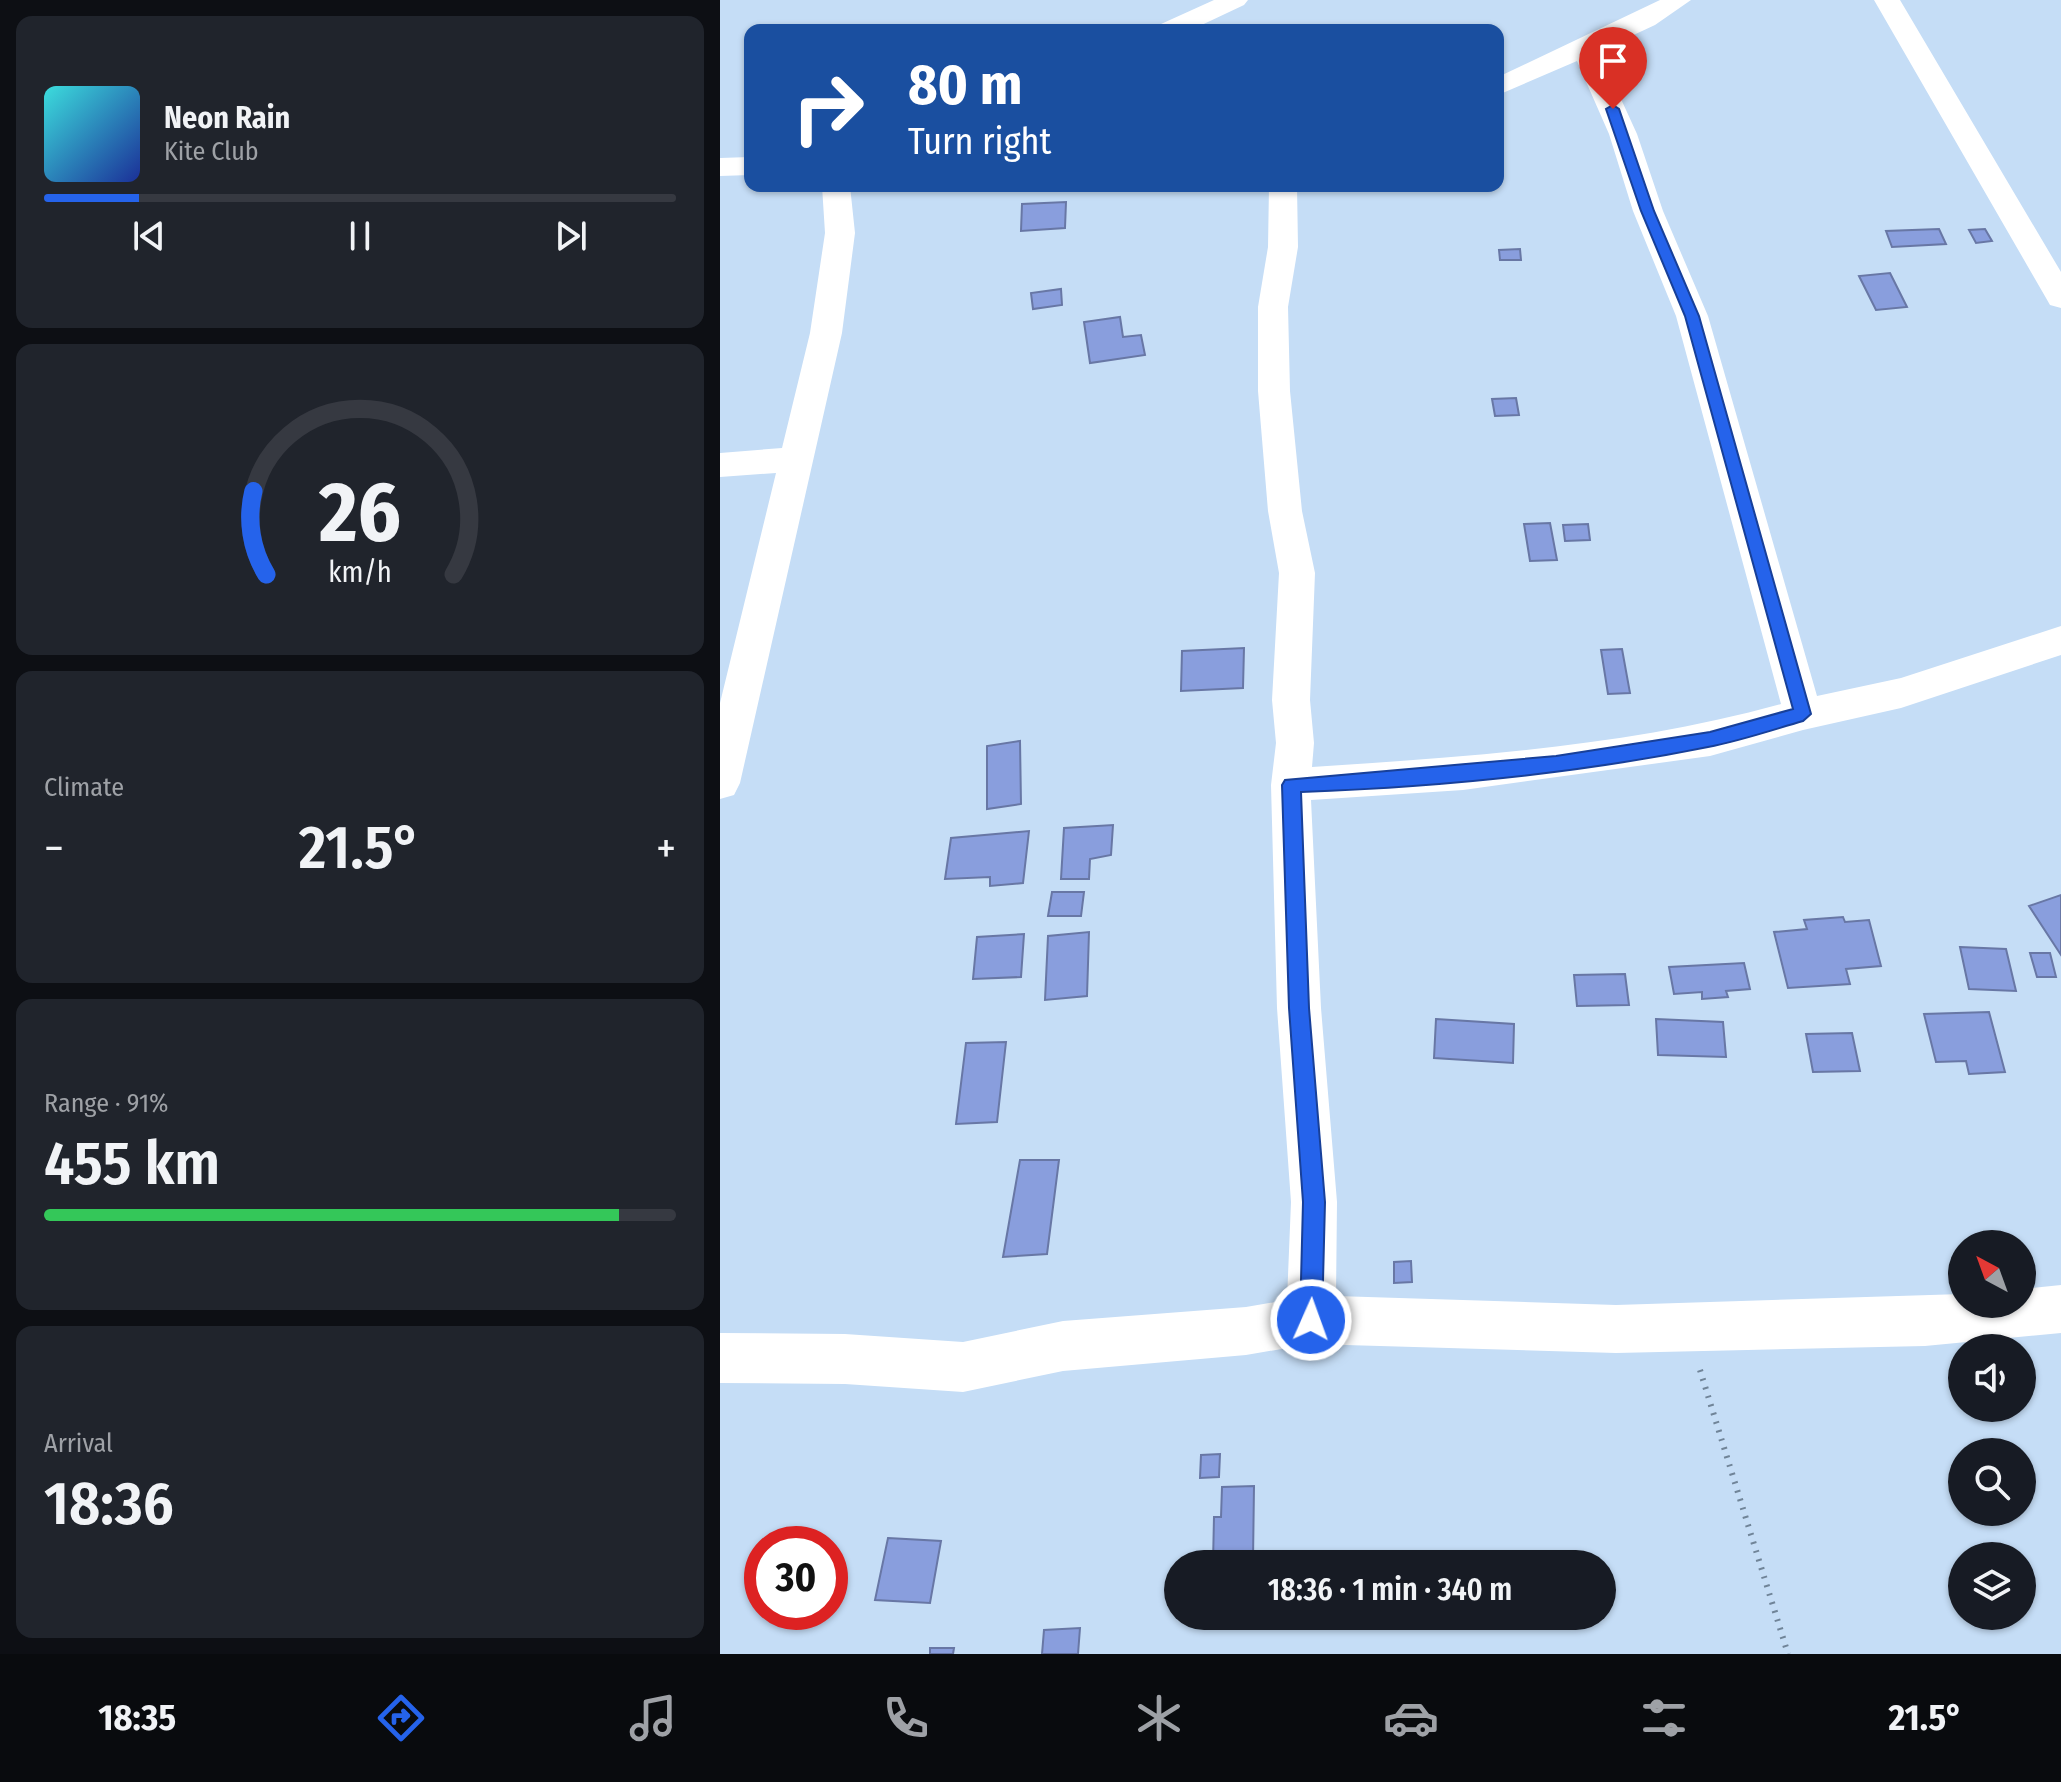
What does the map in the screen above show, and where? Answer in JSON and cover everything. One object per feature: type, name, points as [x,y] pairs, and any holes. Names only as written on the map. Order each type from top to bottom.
[{"type":"street","points":[[1196,24],[1235,0]]},
{"type":"street","points":[[1504,84],[1678,0]]},
{"type":"street","points":[[1887,0],[2061,298]]},
{"type":"street","points":[[1584,47],[1623,134],[1648,211],[1692,316],[1803,714]]},
{"type":"street","points":[[720,167],[744,166]]},
{"type":"street","points":[[720,783],[826,333],[840,233],[837,192]]},
{"type":"street","points":[[1283,192],[1283,247],[1273,307],[1274,391],[1285,511],[1297,573],[1291,700],[1295,743],[1291,785],[1299,1008],[1314,1202],[1311,1320]]},
{"type":"street","points":[[720,465],[797,459]]},
{"type":"street","points":[[1291,785],[1390,780],[1556,763],[1710,740],[1803,714],[1901,693],[2061,640]]},
{"type":"street","points":[[720,1358],[845,1359],[963,1367],[1063,1346],[1246,1331],[1311,1320],[1616,1329],[1925,1322],[2061,1309]]},
{"type":"path","points":[[1687,1327],[1788,1654]]},
{"type":"building","points":[[1066,202],[1065,228],[1021,231],[1022,204]]},
{"type":"building","points":[[1939,229],[1946,244],[1892,247],[1886,231]]},
{"type":"building","points":[[1985,229],[1992,241],[1976,243],[1969,230]]},
{"type":"building","points":[[1520,249],[1521,260],[1500,260],[1499,250]]},
{"type":"building","points":[[1890,273],[1907,307],[1876,310],[1859,276]]},
{"type":"building","points":[[1061,289],[1062,305],[1033,309],[1031,293]]},
{"type":"building","points":[[1120,317],[1123,337],[1141,335],[1145,355],[1090,363],[1084,322]]},
{"type":"building","points":[[1516,398],[1519,415],[1495,416],[1492,399]]},
{"type":"building","points":[[1550,523],[1557,560],[1530,561],[1524,524]]},
{"type":"building","points":[[1588,524],[1590,540],[1565,541],[1563,525]]},
{"type":"building","points":[[1244,648],[1243,688],[1181,691],[1182,651]]},
{"type":"building","points":[[1622,649],[1630,693],[1608,694],[1601,650]]},
{"type":"building","points":[[1020,741],[1021,804],[987,809],[987,746]]},
{"type":"building","points":[[1113,825],[1111,855],[1090,859],[1089,879],[1061,879],[1064,828]]},
{"type":"building","points":[[1029,831],[1023,883],[990,886],[990,877],[945,879],[951,838]]},
{"type":"building","points":[[1052,892],[1084,892],[1081,916],[1048,916]]},
{"type":"building","points":[[2061,895],[2061,955],[2029,906]]},
{"type":"building","points":[[1843,917],[1845,922],[1869,920],[1881,966],[1846,969],[1850,984],[1788,988],[1774,932],[1807,929],[1804,920]]},
{"type":"building","points":[[1089,932],[1087,996],[1045,1000],[1048,936]]},
{"type":"building","points":[[1024,934],[1021,977],[973,979],[977,937]]},
{"type":"building","points":[[1960,947],[2006,949],[2016,991],[1969,989]]},
{"type":"building","points":[[2030,953],[2050,953],[2056,977],[2037,977]]},
{"type":"building","points":[[1744,963],[1750,989],[1726,991],[1728,997],[1702,999],[1702,992],[1674,994],[1669,967]]},
{"type":"building","points":[[1625,974],[1629,1005],[1577,1006],[1574,975]]},
{"type":"building","points":[[1989,1012],[2005,1072],[1969,1074],[1966,1061],[1936,1062],[1924,1014]]},
{"type":"building","points":[[1436,1019],[1514,1024],[1513,1063],[1434,1058]]},
{"type":"building","points":[[1656,1019],[1723,1022],[1726,1057],[1658,1055]]},
{"type":"building","points":[[1852,1033],[1860,1071],[1813,1072],[1806,1034]]},
{"type":"building","points":[[1006,1042],[997,1122],[956,1124],[966,1043]]},
{"type":"building","points":[[1020,1160],[1059,1160],[1047,1254],[1003,1257]]},
{"type":"building","points":[[1411,1261],[1412,1282],[1394,1283],[1394,1262]]},
{"type":"building","points":[[1220,1454],[1219,1477],[1200,1478],[1201,1455]]},
{"type":"building","points":[[1254,1486],[1253,1550],[1213,1550],[1214,1517],[1221,1517],[1222,1487]]},
{"type":"building","points":[[888,1538],[941,1541],[930,1603],[875,1600]]},
{"type":"building","points":[[1080,1628],[1078,1654],[1042,1654],[1044,1630]]},
{"type":"building","points":[[930,1648],[954,1648],[953,1654],[930,1654]]},
{"type":"route","points":[[1311,1320],[1314,1202],[1299,1008],[1291,785],[1375,782],[1556,763],[1710,740],[1803,714],[1692,316],[1648,211],[1613,109]]}]
